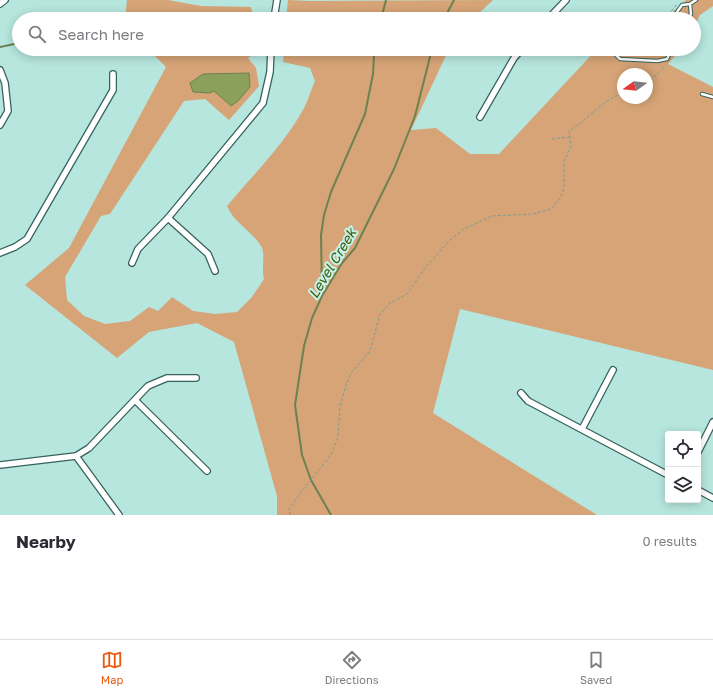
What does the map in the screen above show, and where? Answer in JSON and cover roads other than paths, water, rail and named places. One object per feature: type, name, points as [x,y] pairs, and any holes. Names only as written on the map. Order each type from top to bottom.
[{"type":"street","points":[[0,4],[5,0]]},
{"type":"street","points":[[275,12],[277,0]]},
{"type":"street","points":[[555,12],[566,0]]},
{"type":"street","points":[[132,263],[138,250],[168,218],[263,103],[270,72],[271,56]]},
{"type":"street","points":[[480,117],[516,56]]},
{"type":"street","points":[[0,70],[4,83],[8,111],[0,125]]},
{"type":"street","points":[[0,253],[15,247],[27,239],[113,90],[113,74]]},
{"type":"street","points":[[168,218],[208,254],[215,271]]},
{"type":"street","points":[[582,429],[613,370]]},
{"type":"street","points":[[0,465],[76,456],[89,448],[148,386],[167,378],[196,378]]},
{"type":"street","points":[[521,393],[528,401],[665,472]]},
{"type":"street","points":[[135,400],[207,471]]},
{"type":"street","points":[[701,446],[713,422]]},
{"type":"street","points":[[76,456],[119,515]]},
{"type":"street","points":[[701,492],[713,498]]},
{"type":"lane","points":[[677,12],[682,5],[690,4],[696,0]]},
{"type":"lane","points":[[690,4],[690,12]]},
{"type":"lane","points":[[617,56],[620,59],[662,60],[667,59],[668,56]]},
{"type":"lane","points":[[702,94],[713,97]]},
{"type":"waterway","points":[[383,12],[386,0]]},
{"type":"waterway","name":"Level Creek","points":[[448,12],[454,0]]},
{"type":"waterway","points":[[0,47],[12,44]]},
{"type":"waterway","points":[[322,295],[321,235],[324,215],[331,192],[365,114],[373,74],[374,56]]},
{"type":"waterway","name":"Level Creek","points":[[331,515],[311,480],[302,455],[295,405],[304,346],[312,318],[322,296],[342,263],[355,248],[394,169],[415,116],[430,56]]}]
